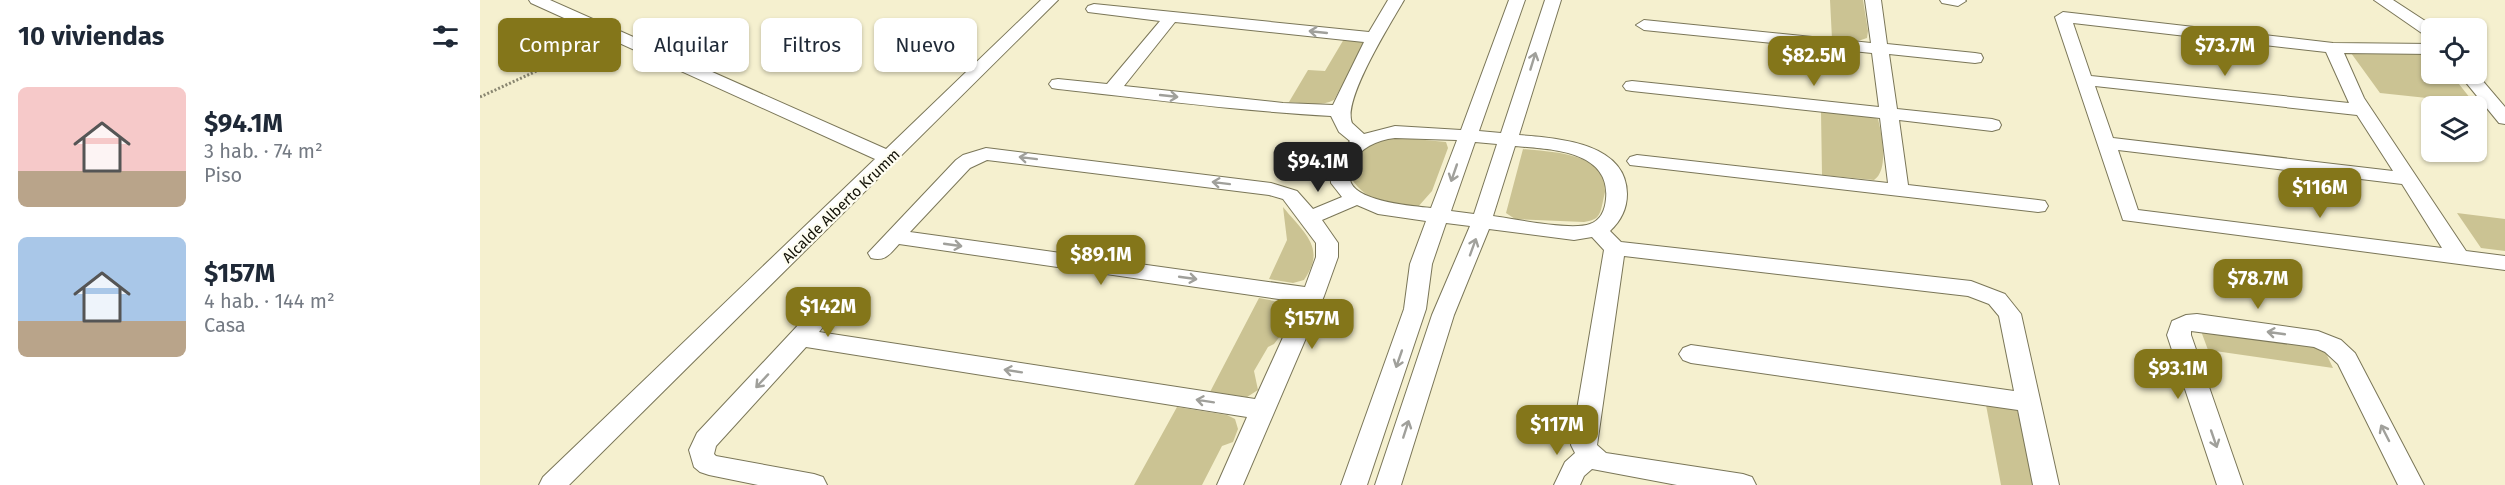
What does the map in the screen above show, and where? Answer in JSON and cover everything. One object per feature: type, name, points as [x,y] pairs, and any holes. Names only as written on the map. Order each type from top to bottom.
[{"type":"street","points":[[537,0],[890,158]]},
{"type":"street","name":"Alcalde Alberto Krumm","points":[[552,485],[1050,0]]},
{"type":"street","points":[[1362,140],[1346,128],[1339,116],[1340,111],[1345,93],[1396,0]]},
{"type":"street","points":[[1354,485],[1415,309],[1421,264],[1517,0]]},
{"type":"street","points":[[1388,485],[1443,315],[1469,258],[1482,222],[1553,0]]},
{"type":"street","points":[[1873,0],[1899,190]]},
{"type":"street","points":[[2382,0],[2421,26]]},
{"type":"street","points":[[2407,0],[2423,18]]},
{"type":"street","points":[[1094,9],[1376,38]]},
{"type":"street","points":[[1111,90],[1171,17]]},
{"type":"street","points":[[2421,49],[2333,48],[2063,17],[2130,215],[2505,262]]},
{"type":"street","points":[[1644,25],[1975,58]]},
{"type":"street","points":[[2333,48],[2362,110],[2459,257]]},
{"type":"street","points":[[2084,80],[2362,110]]},
{"type":"street","points":[[1058,84],[1283,108],[1340,111]]},
{"type":"street","points":[[2476,84],[2505,119]]},
{"type":"street","points":[[1632,86],[1992,125]]},
{"type":"street","points":[[1395,132],[1467,135],[1508,140],[1559,145],[1582,152],[1605,163],[1615,177],[1618,188],[1611,220],[1597,230],[1574,233],[1439,217],[1378,208],[1356,198],[1341,183],[1339,172],[1344,157],[1362,140],[1373,135],[1395,132]]},
{"type":"street","points":[[2106,143],[2407,179]]},
{"type":"street","points":[[879,253],[963,164],[986,154],[1278,190],[1290,195],[1325,238],[1328,250],[1313,296],[1230,485]]},
{"type":"street","points":[[1637,161],[2038,206]]},
{"type":"street","points":[[1310,218],[1356,198]]},
{"type":"street","points":[[1597,230],[1615,248],[1971,289],[1989,294],[2002,303],[2010,314],[2046,485]]},
{"type":"street","points":[[895,237],[1313,296]]},
{"type":"street","points":[[1615,248],[1584,445],[1590,456],[1606,464],[1743,485]]},
{"type":"street","points":[[814,485],[709,465],[701,457],[701,452],[706,440],[824,312]]},
{"type":"street","points":[[2230,485],[2179,335],[2183,325],[2198,322],[2307,337],[2327,343],[2338,350],[2347,359],[2411,485]]},
{"type":"street","points":[[802,338],[1263,410]]},
{"type":"street","points":[[1690,354],[2028,402]]},
{"type":"street","points":[[1567,485],[1574,469],[1590,456]]},
{"type":"path","points":[[480,97],[534,72]]},
{"type":"shaded area","points":[[1830,0],[1863,0],[1867,38],[1858,41],[1832,39]]},
{"type":"shaded area","points":[[1344,39],[1362,41],[1365,44],[1334,100],[1318,104],[1289,102],[1308,70],[1325,71]]},
{"type":"shaded area","points":[[2351,53],[2421,54],[2421,84],[2459,84],[2468,96],[2421,97],[2380,93]]},
{"type":"shaded area","points":[[1821,112],[1870,116],[1878,119],[1883,161],[1879,175],[1874,180],[1822,175]]},
{"type":"shaded area","points":[[1394,137],[1446,142],[1448,148],[1432,191],[1417,208],[1386,203],[1369,196],[1354,183],[1348,173],[1354,157],[1364,147]]},
{"type":"shaded area","points":[[1523,149],[1570,155],[1582,159],[1600,172],[1606,184],[1598,216],[1584,222],[1515,219],[1506,213]]},
{"type":"shaded area","points":[[1283,207],[1305,233],[1313,250],[1311,269],[1304,280],[1293,283],[1269,279],[1287,240]]},
{"type":"shaded area","points":[[2457,213],[2505,219],[2505,251],[2481,248]]},
{"type":"shaded area","points":[[1259,298],[1290,304],[1293,310],[1281,335],[1274,344],[1268,347],[1254,371],[1258,390],[1247,397],[1210,392]]},
{"type":"shaded area","points":[[2201,331],[2323,347],[2333,368],[2208,350]]},
{"type":"shaded area","points":[[1986,405],[2017,409],[2034,485],[2001,485]]},
{"type":"shaded area","points":[[1177,407],[1227,415],[1235,419],[1238,429],[1233,442],[1222,446],[1202,485],[1134,485]]}]
